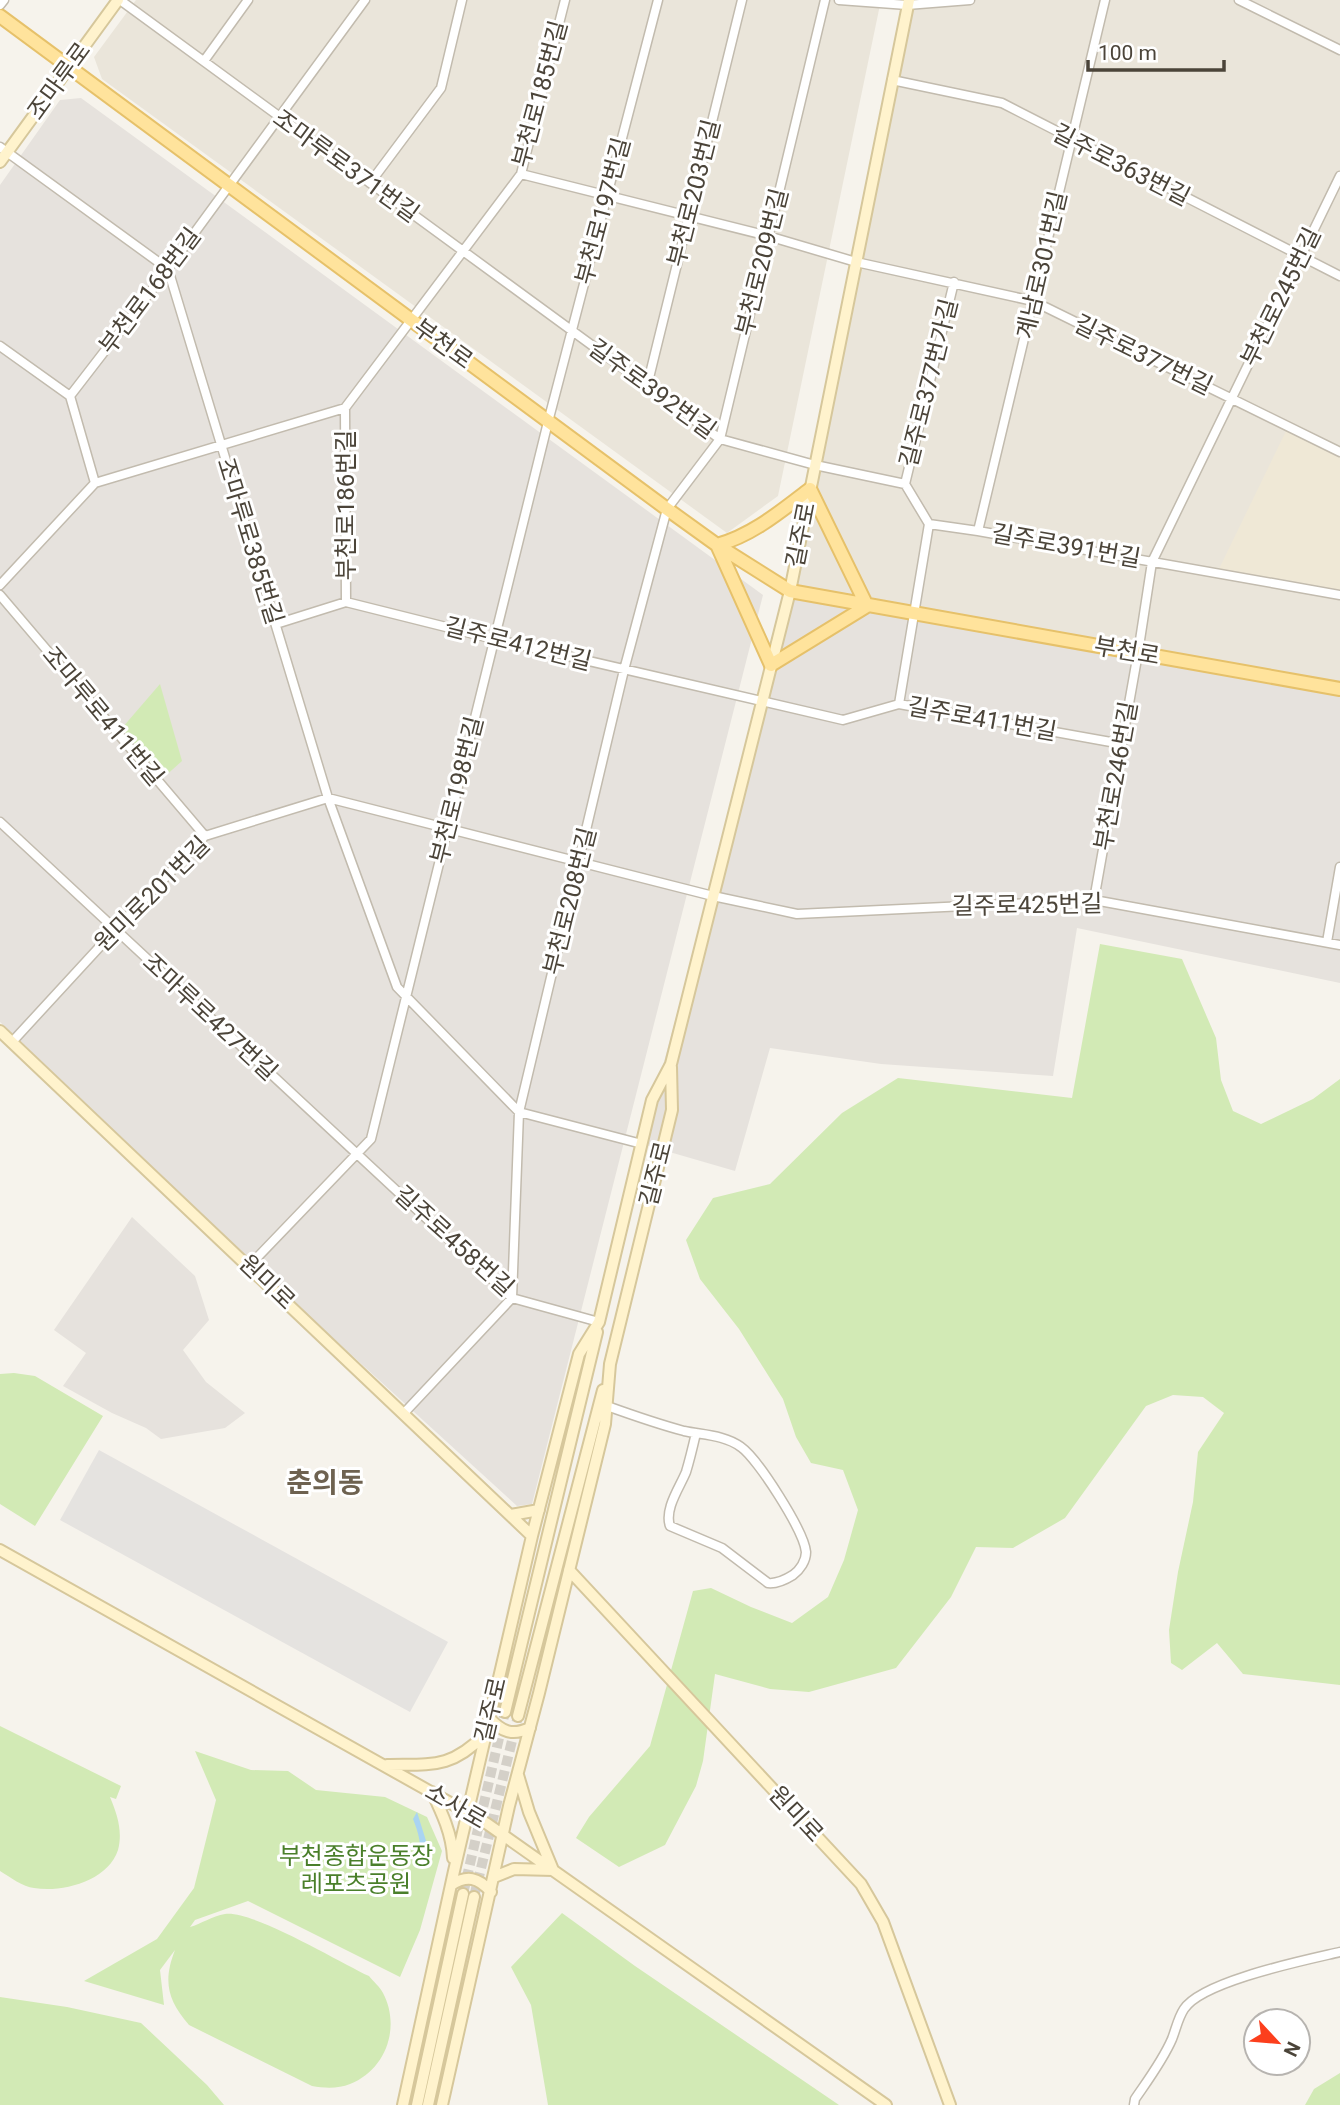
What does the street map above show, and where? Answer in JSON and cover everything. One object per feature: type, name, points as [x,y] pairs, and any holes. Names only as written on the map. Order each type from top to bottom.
[{"type":"main road","name":"부천로","points":[[0,16],[667,509],[790,592],[1340,689]]},
{"type":"main road","points":[[810,489],[867,606],[771,665],[717,545],[733,541],[764,524],[810,489]]},
{"type":"street","points":[[0,5],[4,0]]},
{"type":"street","name":"조마루로371번길","points":[[119,0],[572,332]]},
{"type":"street","name":"조마루로","points":[[0,163],[4,150],[119,0]]},
{"type":"street","points":[[204,61],[248,0]]},
{"type":"street","name":"부천로168번길","points":[[70,396],[168,269],[365,0]]},
{"type":"street","points":[[370,183],[441,88],[462,0]]},
{"type":"street","name":"부천로185번길","points":[[410,320],[520,174],[565,0]]},
{"type":"street","name":"부천로197번길","points":[[548,422],[658,0]]},
{"type":"street","name":"부천로203번길","points":[[647,386],[741,0]]},
{"type":"street","name":"부천로209번길","points":[[667,509],[720,439],[825,0]]},
{"type":"street","points":[[839,0],[908,3],[970,0]]},
{"type":"street","name":"계남로301번길","points":[[978,531],[1105,0]]},
{"type":"street","points":[[1239,0],[1340,50]]},
{"type":"street","name":"길주로","points":[[505,1712],[652,1100],[671,1064],[790,592],[908,3]]},
{"type":"street","name":"길주로363번길","points":[[892,80],[1002,103],[1340,275]]},
{"type":"street","points":[[4,150],[168,269]]},
{"type":"street","name":"길주로377번길","points":[[520,174],[768,236],[856,262],[1033,301],[1340,452]]},
{"type":"street","name":"부천로245번길","points":[[1138,653],[1152,562],[1340,176]]},
{"type":"street","name":"조마루로385번길","points":[[168,269],[328,798],[397,987],[519,1112]]},
{"type":"street","name":"길주로377번가길","points":[[905,484],[954,282]]},
{"type":"street","name":"부천로186번길","points":[[346,602],[345,408],[410,320]]},
{"type":"street","name":"길주로392번길","points":[[572,332],[720,439],[815,465]]},
{"type":"street","points":[[0,346],[70,396],[95,483],[0,585]]},
{"type":"street","name":"부천로186번길","points":[[95,483],[345,408]]},
{"type":"street","name":"부천로198번길","points":[[250,1265],[371,1139],[548,422]]},
{"type":"street","points":[[815,465],[905,484],[929,524],[899,704]]},
{"type":"street","name":"부천로208번길","points":[[512,1298],[519,1112],[624,670],[667,509]]},
{"type":"street","name":"길주로391번길","points":[[929,524],[1340,595]]},
{"type":"street","name":"조마루로411번길","points":[[0,596],[205,836]]},
{"type":"street","points":[[275,625],[346,602]]},
{"type":"street","name":"길주로412번길","points":[[346,602],[762,701]]},
{"type":"street","name":"부천로246번길","points":[[1094,900],[1138,653]]},
{"type":"street","name":"길주로411번길","points":[[762,701],[843,720],[899,704],[1122,744]]},
{"type":"street","points":[[328,798],[448,829]]},
{"type":"street","name":"원미로201번길","points":[[12,1042],[205,836],[328,798]]},
{"type":"street","name":"조마루로427번길","points":[[0,821],[358,1154]]},
{"type":"street","name":"길주로425번길","points":[[448,829],[713,896],[797,914],[1094,900],[1340,944]]},
{"type":"street","points":[[1327,942],[1340,867]]},
{"type":"street","name":"원미로","points":[[0,1031],[405,1412],[532,1536]]},
{"type":"street","name":"길주로","points":[[518,1716],[610,1364],[672,1110],[671,1064]]},
{"type":"street","points":[[519,1112],[642,1144]]},
{"type":"street","name":"길주로458번길","points":[[358,1154],[512,1298],[599,1322]]},
{"type":"street","points":[[636,1166],[643,1158],[650,1156],[655,1160],[656,1172]]},
{"type":"street","points":[[405,1412],[512,1298]]},
{"type":"street","name":"길주로","points":[[402,2105],[532,1536],[579,1354],[599,1322]]},
{"type":"street","name":"길주로","points":[[442,2105],[502,1834],[605,1424],[610,1364]]},
{"type":"street","points":[[607,1406],[660,1424],[718,1437],[738,1445],[749,1454],[762,1470],[804,1545],[804,1560],[793,1574],[779,1582],[768,1583],[722,1548],[670,1525],[670,1510],[686,1472],[696,1433]]},
{"type":"street","points":[[511,1515],[539,1510]]},
{"type":"street","name":"소사로","points":[[0,1550],[502,1834],[886,2105]]},
{"type":"street","name":"원미로","points":[[569,1570],[865,1890],[883,1922],[950,2105]]},
{"type":"street","points":[[489,1718],[497,1726],[518,1734],[530,1728]]},
{"type":"street","points":[[384,1765],[435,1764],[454,1759],[469,1751],[486,1733]]},
{"type":"street","points":[[494,1877],[514,1869],[553,1870],[529,1812],[518,1775]]},
{"type":"street","points":[[432,1792],[445,1818],[453,1847],[454,1871]]},
{"type":"street","points":[[451,1885],[466,1877],[475,1878],[491,1892]]},
{"type":"street","points":[[418,2105],[469,1896],[428,2105]]},
{"type":"street","points":[[1134,2105],[1171,2040],[1184,2008],[1194,1998],[1264,1969],[1340,1952]]},
{"type":"shaded area","points":[[136,0],[881,0],[778,496],[727,533],[102,79],[94,57]]},
{"type":"shaded area","points":[[970,0],[1340,0],[1340,689],[790,591],[907,5]]},
{"type":"shaded area","points":[[81,98],[763,595],[532,1504],[517,1506],[322,1328],[0,1022],[0,185],[60,100]]},
{"type":"shaded area","points":[[1288,427],[1340,452],[1340,595],[1217,573]]},
{"type":"shaded area","points":[[790,591],[1340,689],[1340,983],[1077,928],[1053,1076],[881,1064],[770,1048],[735,1171],[642,1144]]},
{"type":"shaded area","points":[[132,1217],[195,1276],[209,1320],[183,1350],[206,1382],[245,1413],[225,1428],[161,1439],[146,1428],[63,1386],[86,1353],[54,1330]]},
{"type":"shaded area","points":[[99,1450],[448,1642],[410,1712],[60,1520]]},
{"type":"green space","points":[[160,684],[182,761],[163,778],[122,728]]},
{"type":"green space","points":[[1100,944],[1182,959],[1216,1038],[1221,1080],[1233,1111],[1261,1124],[1313,1099],[1340,1079],[1340,1685],[1243,1674],[1217,1643],[1182,1670],[1171,1663],[1169,1630],[1193,1502],[1198,1452],[1224,1413],[1203,1397],[1173,1395],[1146,1406],[1065,1518],[1013,1548],[976,1547],[951,1597],[896,1668],[809,1692],[770,1689],[715,1674],[703,1761],[696,1786],[665,1845],[619,1867],[576,1838],[589,1817],[650,1746],[693,1591],[711,1588],[792,1623],[828,1597],[844,1560],[858,1510],[843,1470],[811,1463],[796,1437],[783,1399],[739,1329],[700,1279],[686,1240],[713,1198],[770,1184],[842,1113],[898,1078],[1072,1098]]},
{"type":"green space","points":[[0,1374],[35,1376],[103,1416],[35,1526],[0,1504]]},
{"type":"green space","points":[[0,1726],[121,1786],[116,1799],[110,1797],[120,1829],[118,1850],[105,1870],[83,1882],[58,1889],[25,1886],[0,1871]]},
{"type":"green space","name":"부천종합운동장 레포츠공원","points":[[195,1751],[251,1770],[288,1771],[316,1790],[385,1797],[427,1817],[442,1851],[420,1930],[400,1977],[248,1901],[195,1920],[190,1927],[220,1915],[238,1915],[275,1928],[369,1976],[382,1991],[388,2006],[390,2033],[387,2046],[373,2069],[350,2084],[331,2088],[312,2086],[189,2025],[176,2007],[169,1989],[169,1971],[175,1950],[160,1970],[164,2005],[84,1981],[157,1939],[194,1888],[216,1800]]},
{"type":"green space","points":[[562,1913],[839,2105],[548,2105],[531,2005],[511,1967]]},
{"type":"green space","points":[[0,1997],[67,2007],[141,2023],[207,2085],[224,2105],[0,2105]]},
{"type":"green space","points":[[1340,2073],[1340,2105],[1305,2105],[1314,2089]]},
{"type":"water","points":[[417,1812],[427,1844],[423,1862],[419,1861],[419,1840],[413,1819]]},
{"type":"tunnel","points":[[463,1894],[505,1712]]},
{"type":"tunnel","points":[[474,1897],[518,1716]]},
{"type":"district","name":"춘의동","points":[[325,1482]]}]
